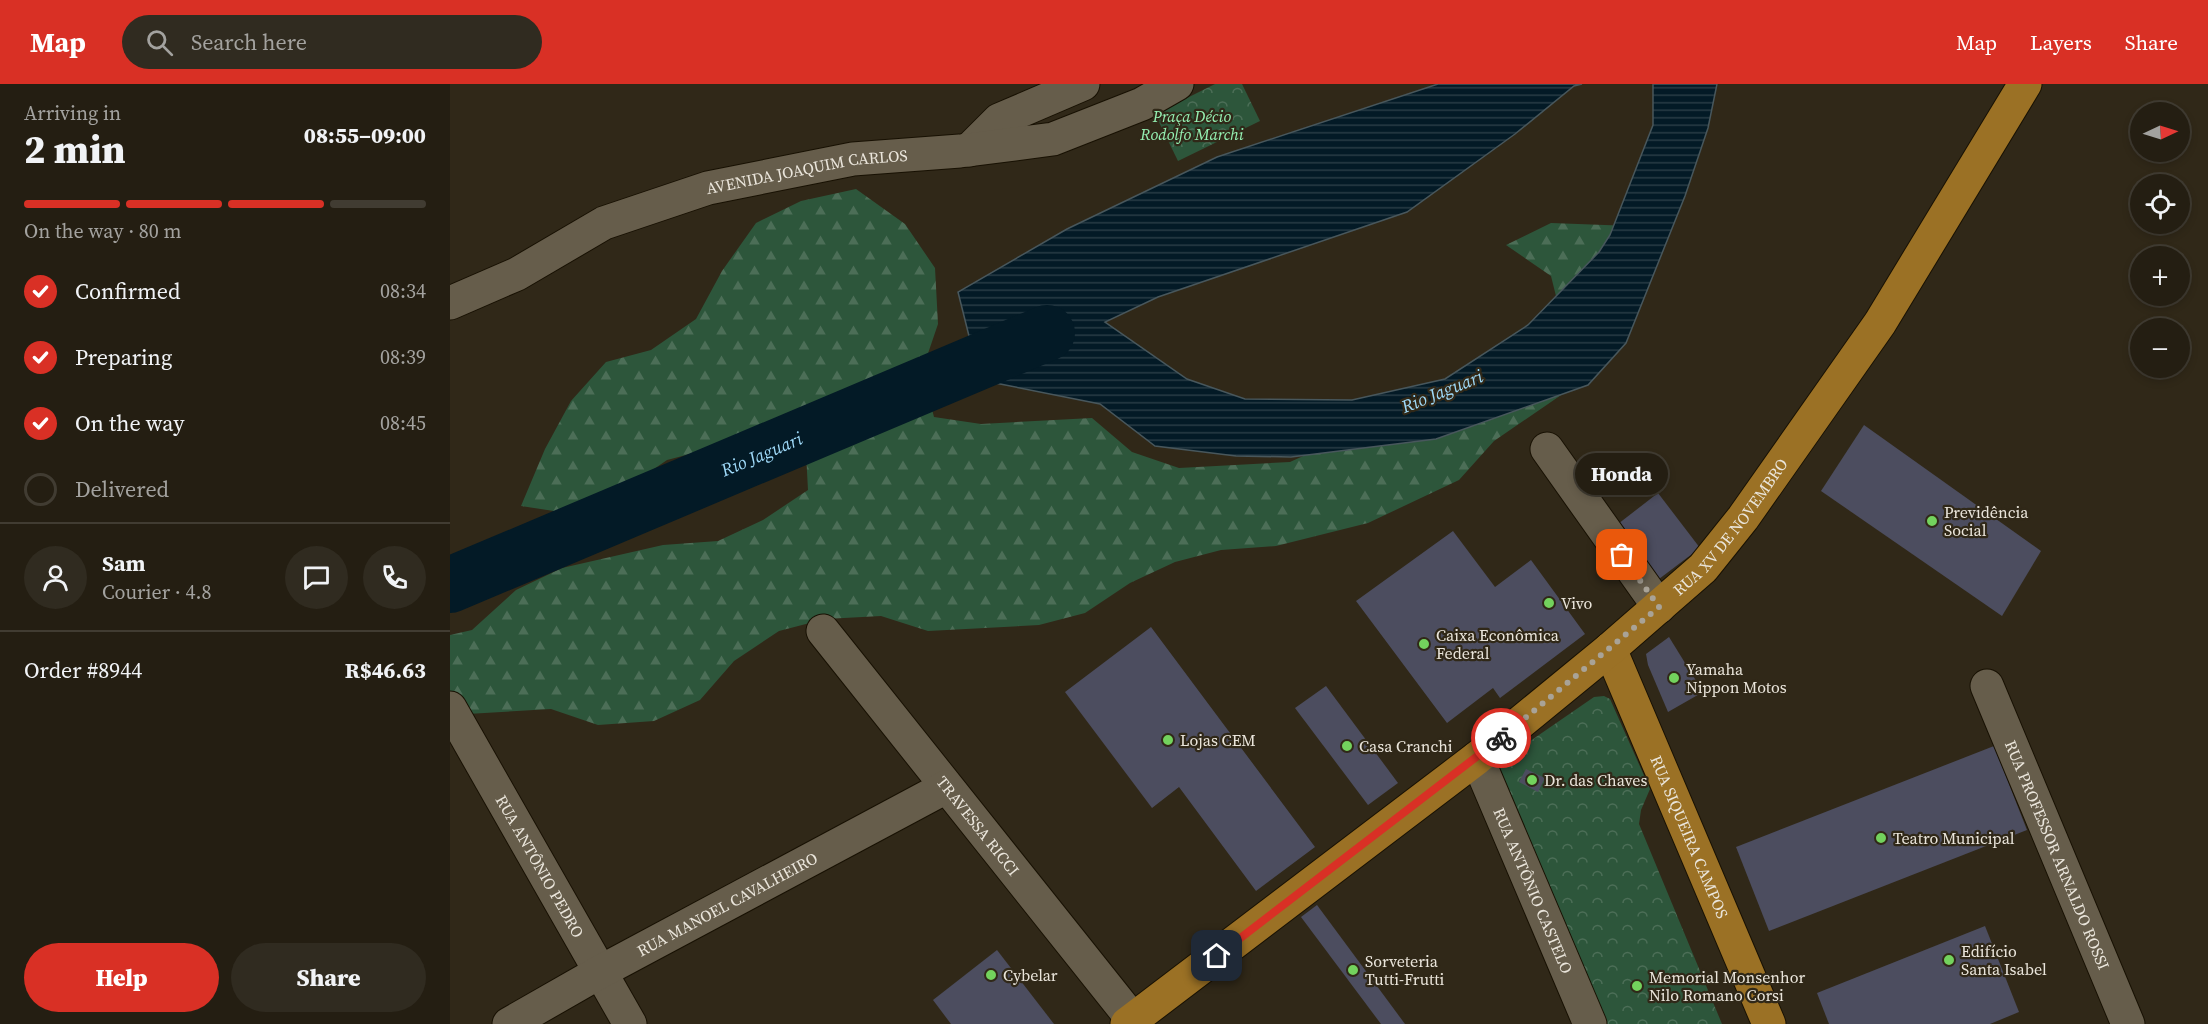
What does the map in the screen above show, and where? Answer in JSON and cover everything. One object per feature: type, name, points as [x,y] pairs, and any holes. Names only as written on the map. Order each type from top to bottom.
[{"type":"main road","name":"RUA XV DE NOVEMBRO","points":[[1137,1020],[1477,758],[1610,649],[1703,568],[1750,508],[1880,322],[2025,84]]},
{"type":"main road","name":"RUA SIQUEIRA CAMPOS","points":[[1610,649],[1769,1024]]},
{"type":"street","points":[[969,150],[999,120],[1083,84]]},
{"type":"street","name":"AVENIDA JOAQUIM CARLOS","points":[[450,303],[517,274],[604,223],[708,188],[853,159],[969,150],[1053,139],[1142,104],[1177,84]]},
{"type":"street","points":[[1547,449],[1659,607]]},
{"type":"street","name":"TRAVESSA RICCI","points":[[823,631],[946,787],[1137,1020]]},
{"type":"street","name":"RUA PROFESSOR ARNALDO ROSSI","points":[[1988,686],[2128,1024]]},
{"type":"street","name":"RUA ANTÔNIO PEDRO","points":[[450,708],[630,1024]]},
{"type":"street","name":"RUA ANTÔNIO CASTELO","points":[[1477,758],[1590,1024]]},
{"type":"street","name":"RUA MANOEL CAVALHEIRO","points":[[509,1024],[600,972],[946,787]]},
{"type":"green space","name":"Praça Décio Rodolfo Marchi","points":[[1215,84],[1242,84],[1260,121],[1178,161],[1155,114]]},
{"type":"green space","points":[[856,189],[905,224],[935,268],[938,324],[922,371],[934,417],[981,424],[1092,418],[1132,452],[1179,468],[1290,462],[1336,441],[1563,324],[1551,276],[1506,245],[1551,223],[1658,227],[1583,380],[1494,441],[1459,480],[1368,523],[1276,546],[1221,550],[1175,562],[1130,583],[1085,613],[1039,625],[928,631],[881,616],[825,619],[779,631],[734,661],[700,700],[654,721],[598,725],[551,709],[450,715],[450,635],[472,630],[516,590],[562,568],[663,545],[718,541],[763,520],[808,490],[805,434],[758,427],[713,448],[667,460],[622,491],[567,513],[521,506],[545,449],[571,401],[606,362],[651,350],[696,319],[722,271],[756,223],[801,201]]},
{"type":"green space","points":[[1604,696],[1610,699],[1650,789],[1641,810],[1639,824],[1722,1024],[1604,1024],[1497,771],[1501,761],[1594,697]]},
{"type":"water","points":[[1438,84],[1582,84],[1574,86],[1515,134],[1407,212],[1158,297],[1105,322],[1187,379],[1245,399],[1352,400],[1445,379],[1528,325],[1599,252],[1610,235],[1653,125],[1653,84],[1717,84],[1708,128],[1685,196],[1626,343],[1588,385],[1436,439],[1291,457],[1236,456],[1155,446],[1100,404],[980,380],[958,292],[1067,229],[1217,157]]},
{"type":"building","name":"Previdência Social","points":[[1864,425],[2041,551],[2002,616],[1821,491]]},
{"type":"building","points":[[1658,493],[1700,548],[1659,579],[1618,524]]},
{"type":"building","points":[[1453,531],[1495,587],[1531,560],[1585,634],[1500,698],[1493,688],[1447,723],[1356,601]]},
{"type":"building","name":"Lojas CEM","points":[[1151,627],[1315,847],[1256,891],[1179,787],[1152,808],[1065,692]]},
{"type":"building","name":"Yamaha Nippon Motos","points":[[1669,637],[1703,692],[1668,712],[1648,665],[1646,654]]},
{"type":"building","name":"Casa Cranchi","points":[[1326,686],[1398,783],[1368,805],[1295,708]]},
{"type":"building","name":"Teatro Municipal","points":[[1994,746],[2027,830],[1769,931],[1736,847]]},
{"type":"building","name":"Dr. das Chaves","points":[[1526,769],[1545,778],[1538,792],[1519,782]]},
{"type":"building","name":"Sorveteria Tutti-Frutti","points":[[1317,905],[1405,1024],[1381,1024],[1301,917]]},
{"type":"building","name":"Edifício Santa Isabel","points":[[1985,926],[2019,1012],[1990,1024],[1829,1024],[1817,993]]},
{"type":"building","name":"Cybelar","points":[[997,950],[1054,1024],[951,1024],[933,1000]]},
{"type":"waterway","name":"Rio Jaguari","points":[[450,585],[1047,333]]},
{"type":"way so far","points":[[1501,738],[1659,607],[1622,555]]},
{"type":"place","name":"Previdência Social","points":[[1932,521]]},
{"type":"place","name":"Honda","points":[[1622,555]]},
{"type":"place","name":"Vivo","points":[[1549,603]]},
{"type":"place","name":"Caixa Econômica Federal","points":[[1424,644]]},
{"type":"place","name":"Yamaha Nippon Motos","points":[[1674,678]]},
{"type":"place","name":"Lojas CEM","points":[[1168,740]]},
{"type":"place","name":"Casa Cranchi","points":[[1347,746]]},
{"type":"place","name":"Dr. das Chaves","points":[[1532,780]]},
{"type":"place","name":"Teatro Municipal","points":[[1881,838]]},
{"type":"place","name":"Edifício Santa Isabel","points":[[1949,960]]},
{"type":"place","name":"Sorveteria Tutti-Frutti","points":[[1353,970]]},
{"type":"place","name":"Cybelar","points":[[991,975]]},
{"type":"place","name":"Memorial Monsenhor Nilo Romano Corsi","points":[[1637,986]]},
{"type":"route","points":[[1217,956],[1501,738]]}]
